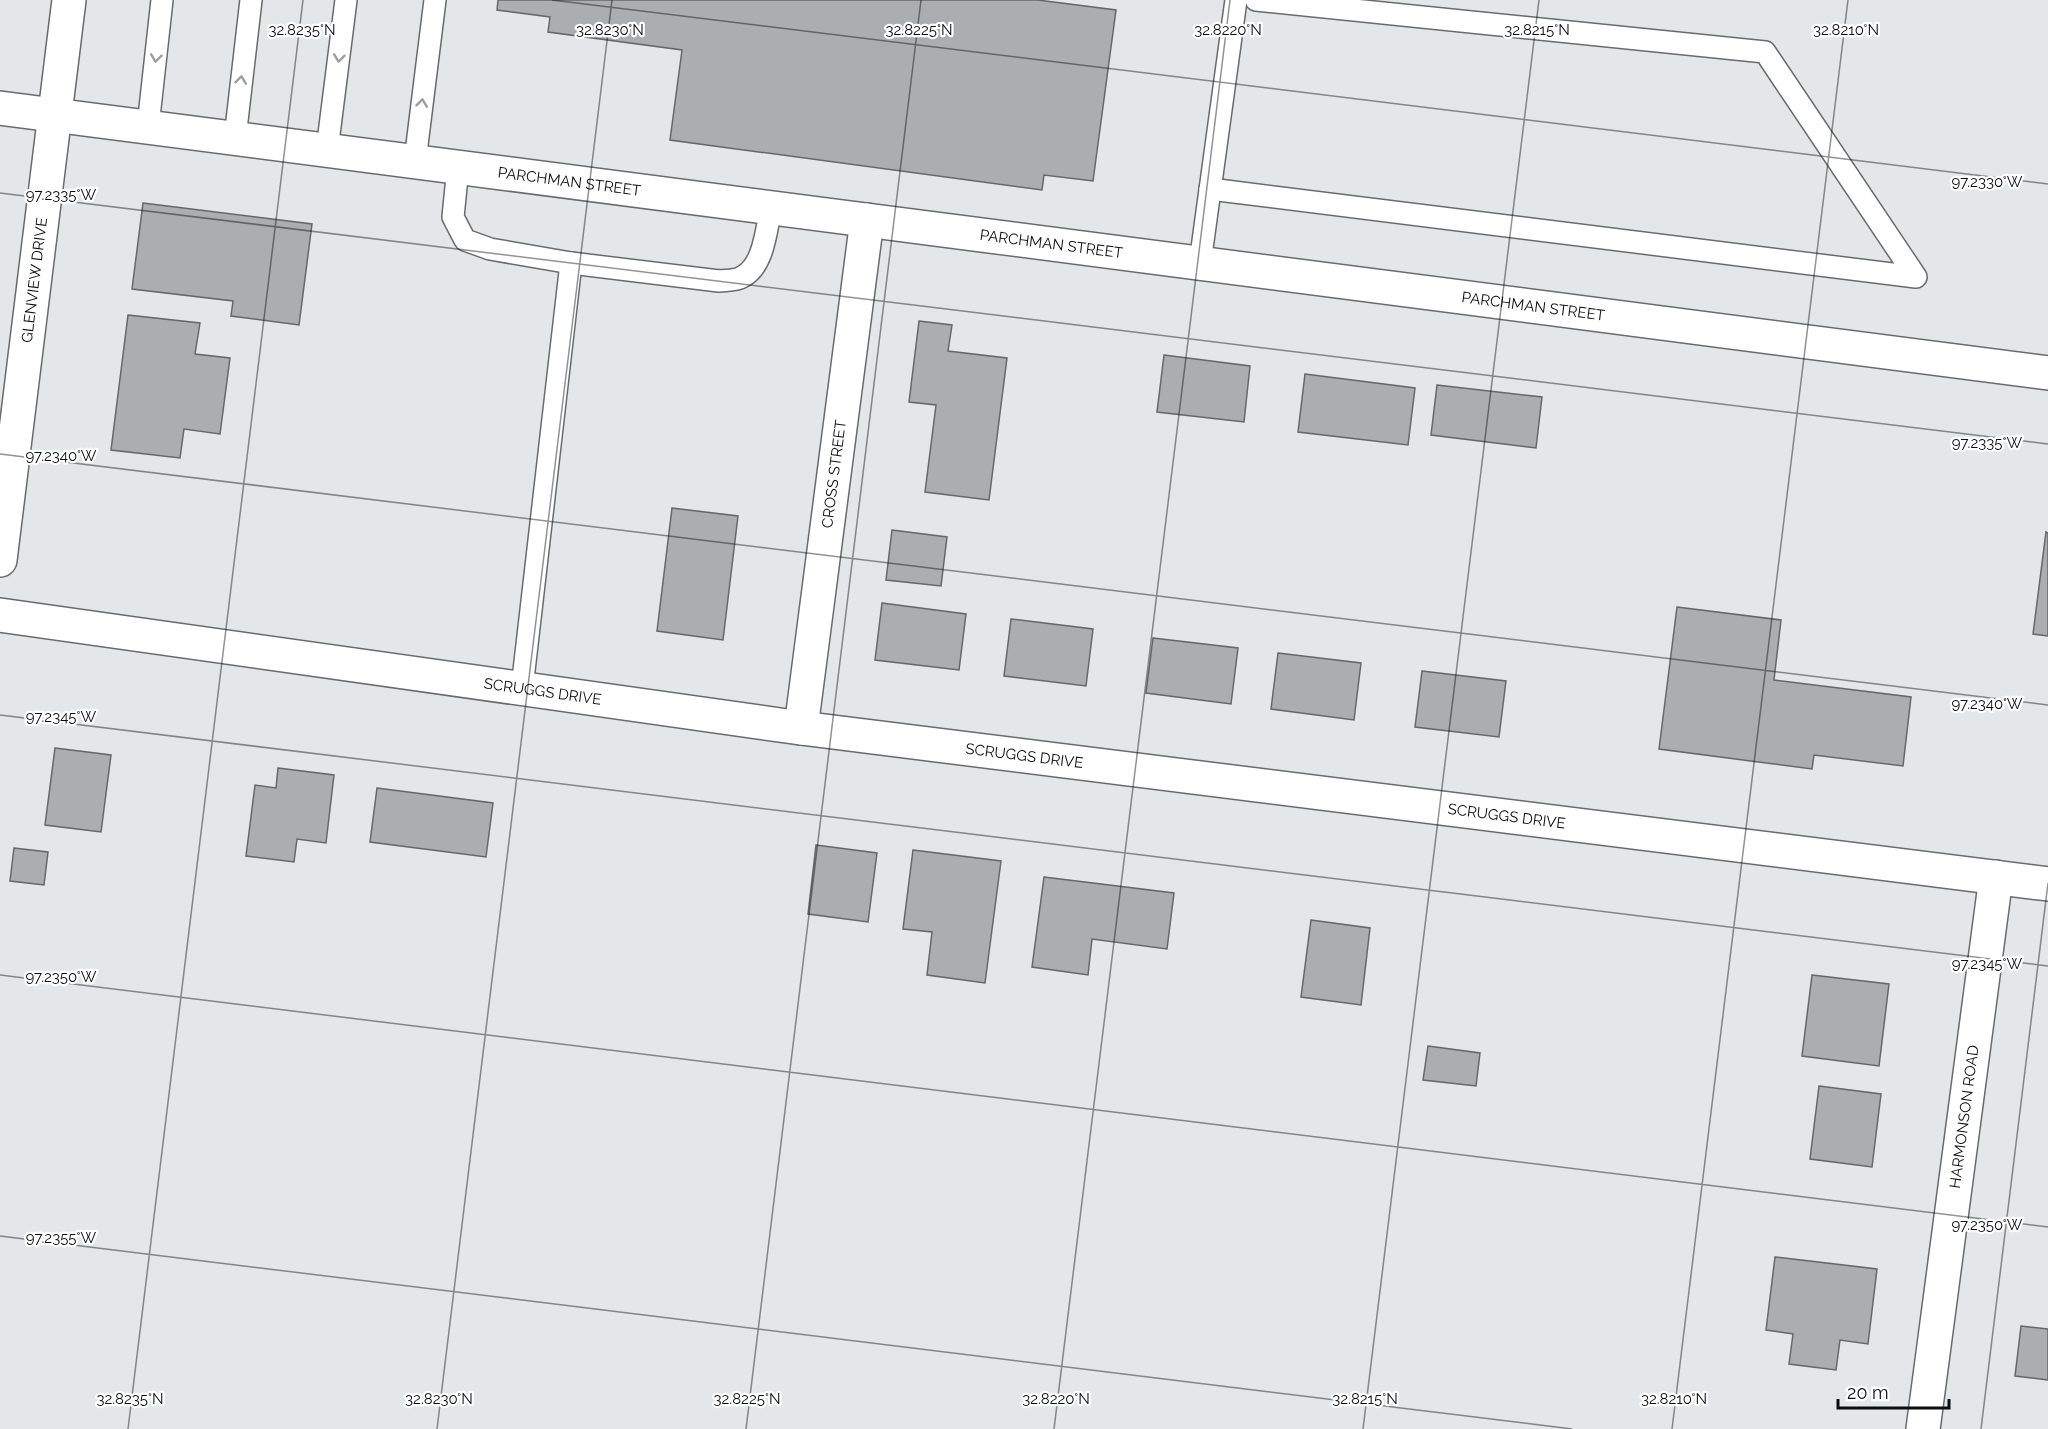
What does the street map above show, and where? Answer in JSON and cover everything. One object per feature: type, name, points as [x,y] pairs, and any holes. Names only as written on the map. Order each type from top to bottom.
[{"type":"street","name":"GLENVIEW DRIVE","points":[[0,560],[69,0]]},
{"type":"street","name":"PARCHMAN STREET","points":[[0,108],[2048,374]]},
{"type":"street","name":"CROSS STREET","points":[[801,728],[867,220]]},
{"type":"street","name":"SCRUGGS DRIVE","points":[[0,615],[801,728],[2048,884]]},
{"type":"street","name":"HARMONSON ROAD","points":[[1923,1429],[1996,877]]},
{"type":"lane","points":[[148,126],[162,0]]},
{"type":"lane","points":[[235,138],[251,0]]},
{"type":"lane","points":[[327,150],[346,0]]},
{"type":"lane","points":[[415,161],[435,0]]},
{"type":"lane","points":[[1200,263],[1236,0]]},
{"type":"lane","points":[[1210,189],[1916,277],[1765,52],[1256,0]]},
{"type":"lane","points":[[458,167],[453,217],[465,240],[490,249],[571,263],[718,281],[740,279],[752,271],[761,252],[771,208]]},
{"type":"lane","points":[[522,688],[571,263]]},
{"type":"building","points":[[498,0],[1038,0],[1116,10],[1093,181],[1044,175],[1042,190],[670,140],[682,50],[548,32],[550,17],[497,10]]},
{"type":"building","points":[[143,203],[312,224],[299,325],[231,316],[233,301],[132,289]]},
{"type":"building","points":[[128,315],[200,323],[195,354],[230,358],[220,434],[184,429],[180,458],[111,450]]},
{"type":"building","points":[[919,321],[952,325],[948,351],[1007,358],[989,500],[925,492],[936,405],[909,402]]},
{"type":"building","points":[[1164,355],[1250,366],[1244,422],[1157,412]]},
{"type":"building","points":[[1305,374],[1415,388],[1408,445],[1298,432]]},
{"type":"building","points":[[1437,385],[1542,397],[1536,448],[1431,435]]},
{"type":"building","points":[[672,508],[738,516],[723,640],[657,631]]},
{"type":"building","points":[[892,530],[947,537],[941,586],[886,580]]},
{"type":"building","points":[[2046,532],[2048,533],[2048,636],[2033,634]]},
{"type":"building","points":[[882,603],[966,614],[959,670],[875,660]]},
{"type":"building","points":[[1677,607],[1781,620],[1774,680],[1911,697],[1903,766],[1814,755],[1812,769],[1659,749]]},
{"type":"building","points":[[1011,619],[1093,629],[1086,686],[1004,676]]},
{"type":"building","points":[[1153,638],[1238,648],[1231,704],[1146,693]]},
{"type":"building","points":[[1278,653],[1361,663],[1354,720],[1271,709]]},
{"type":"building","points":[[1422,671],[1506,681],[1499,737],[1415,727]]},
{"type":"building","points":[[55,748],[111,755],[101,832],[45,825]]},
{"type":"building","points":[[278,768],[334,775],[326,843],[297,839],[294,862],[246,856],[255,785],[276,788]]},
{"type":"building","points":[[377,788],[493,803],[486,857],[370,842]]},
{"type":"building","points":[[816,845],[877,853],[868,922],[808,914]]},
{"type":"building","points":[[14,848],[48,852],[44,885],[10,881]]},
{"type":"building","points":[[913,850],[1001,861],[985,983],[927,975],[932,932],[903,929]]},
{"type":"building","points":[[1044,877],[1174,893],[1167,949],[1092,939],[1088,975],[1032,967]]},
{"type":"building","points":[[1311,920],[1370,928],[1361,1005],[1301,997]]},
{"type":"building","points":[[1812,975],[1889,984],[1879,1066],[1802,1056]]},
{"type":"building","points":[[1428,1046],[1480,1053],[1476,1086],[1423,1080]]},
{"type":"building","points":[[1819,1086],[1881,1094],[1872,1167],[1810,1159]]},
{"type":"building","points":[[1775,1257],[1877,1269],[1868,1344],[1840,1340],[1836,1370],[1789,1364],[1793,1334],[1766,1330]]},
{"type":"building","points":[[2021,1326],[2048,1329],[2048,1380],[2015,1376]]}]
